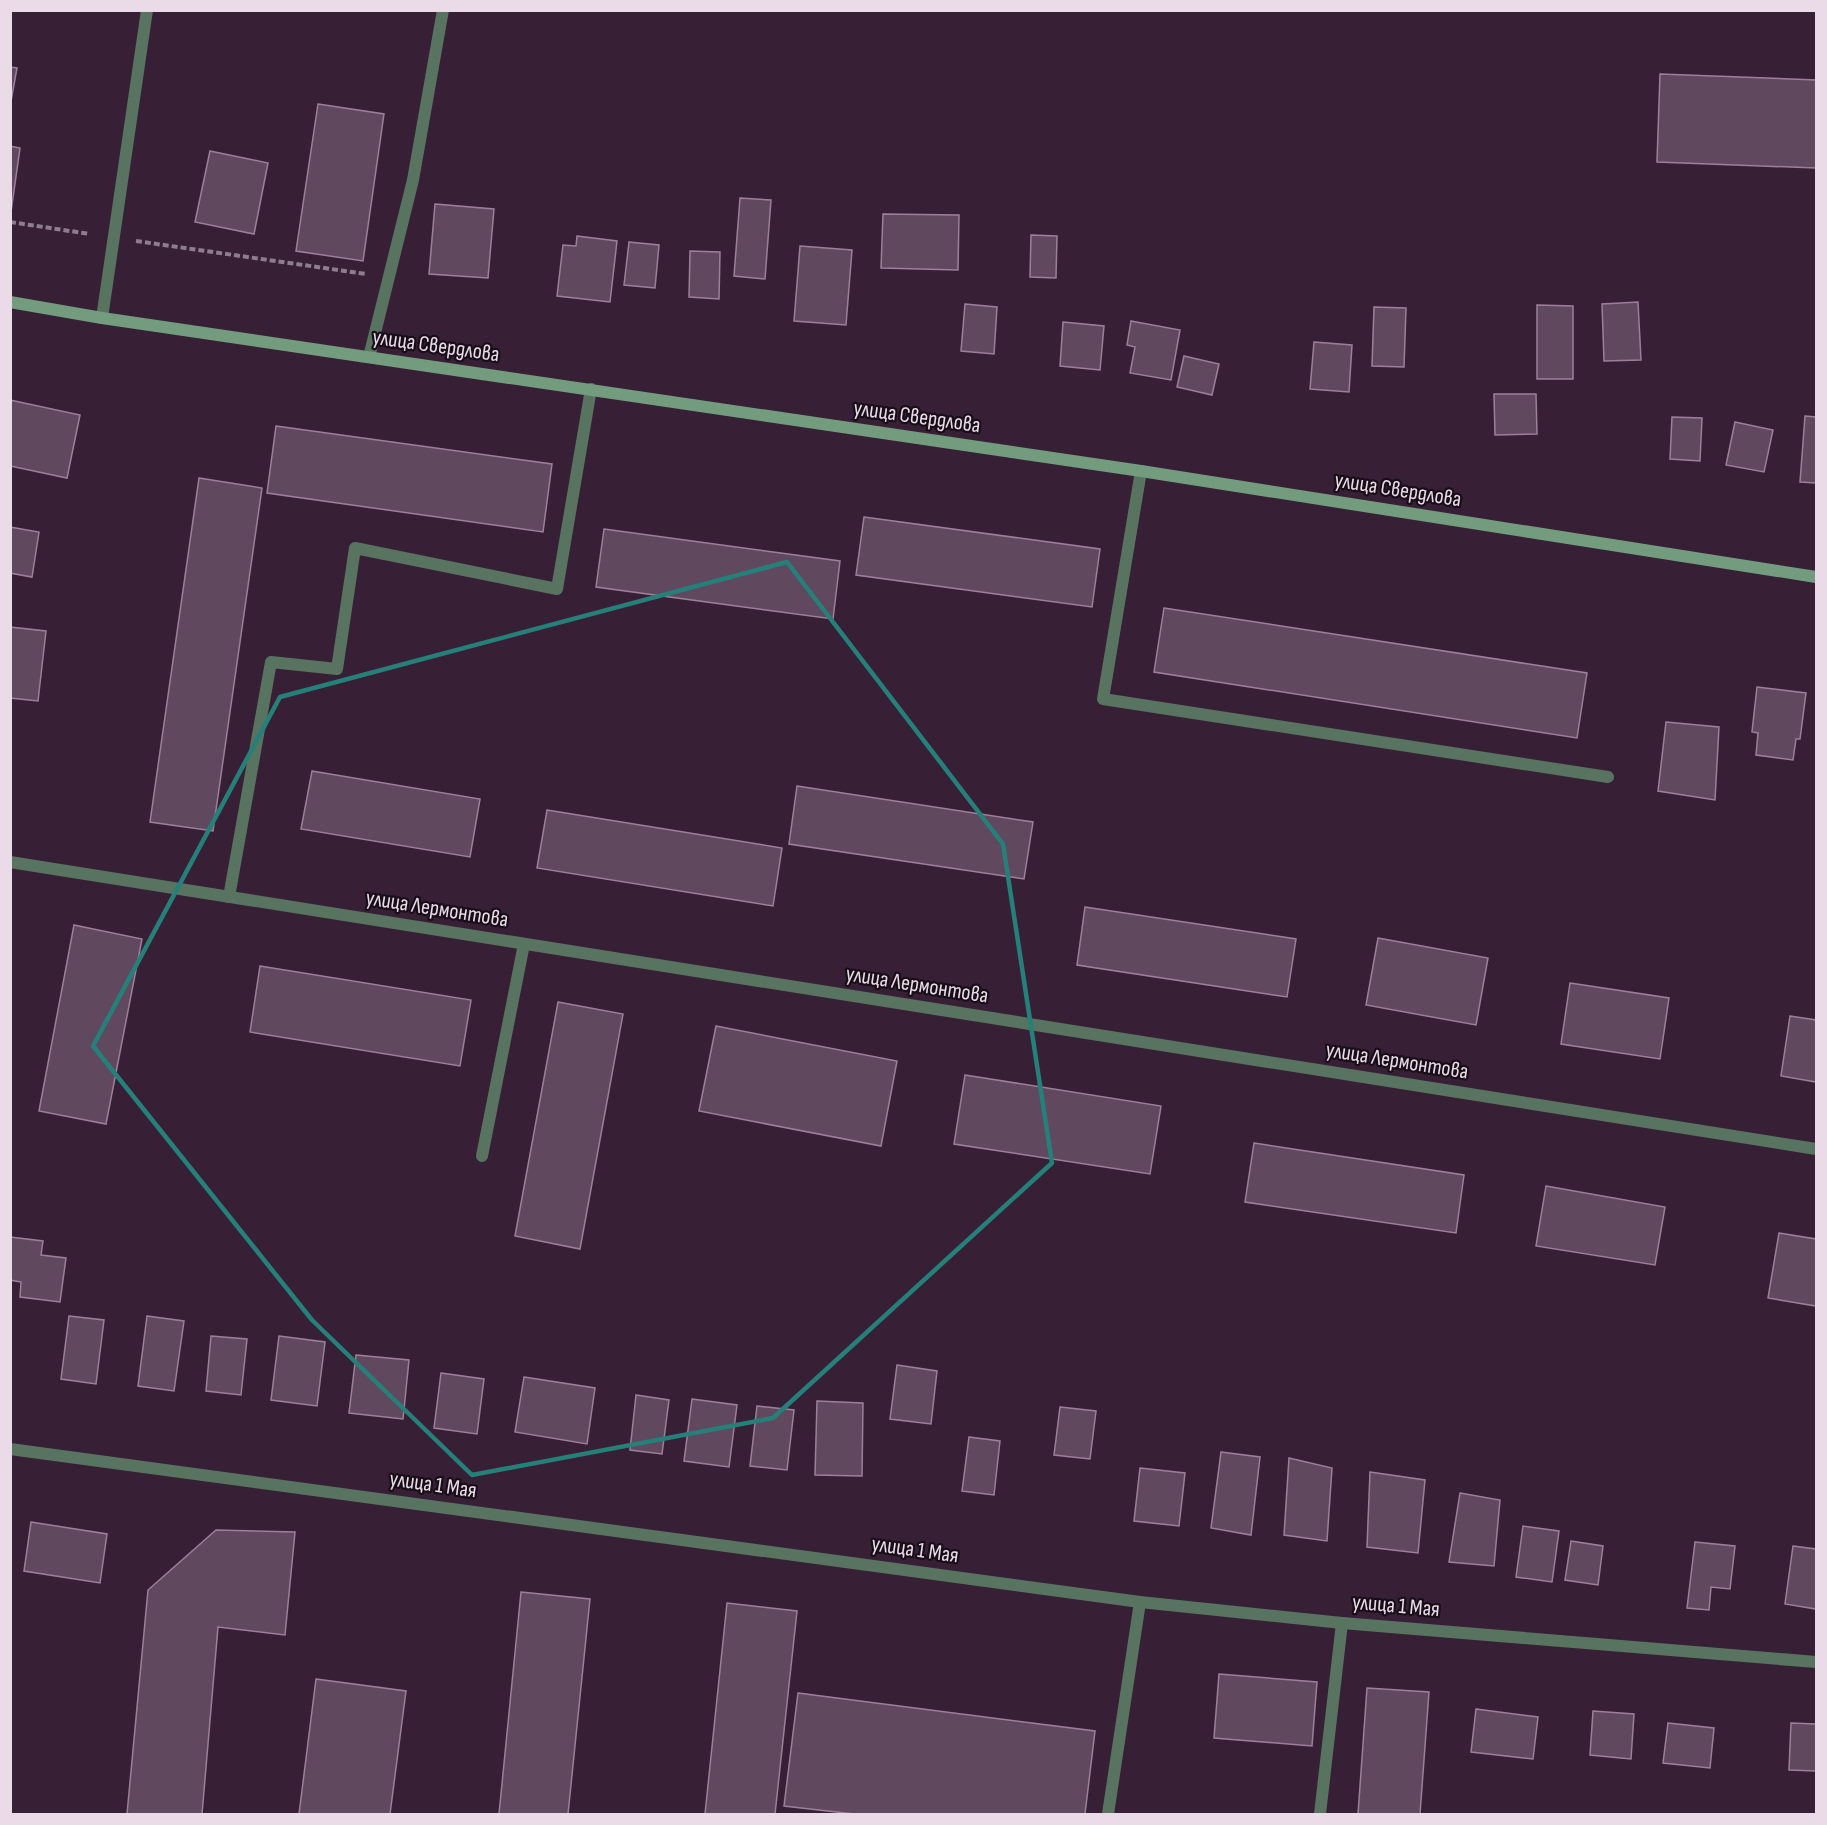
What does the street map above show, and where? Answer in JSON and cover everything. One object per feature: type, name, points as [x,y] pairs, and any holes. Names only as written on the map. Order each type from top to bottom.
[{"type":"main road","name":"улица Свердлова","points":[[10,302],[102,318],[1141,471],[1816,577]]},
{"type":"street","points":[[102,318],[147,10]]},
{"type":"street","points":[[369,357],[413,180],[443,10]]},
{"type":"street","points":[[229,897],[271,662],[337,669],[355,548],[557,589],[591,389]]},
{"type":"street","points":[[1141,471],[1103,699],[1608,777]]},
{"type":"street","name":"улица Лермонтова","points":[[10,862],[1816,1149]]},
{"type":"street","points":[[482,1156],[524,944]]},
{"type":"street","name":"улица 1 Мая","points":[[10,1449],[1140,1602],[1342,1623],[1816,1662]]},
{"type":"street","points":[[1108,1815],[1140,1602]]},
{"type":"street","points":[[1320,1815],[1342,1623]]},
{"type":"path","points":[[10,222],[389,278]]},
{"type":"highlighted area","points":[[787,562],[1003,844],[1052,1163],[773,1418],[472,1475],[312,1320],[93,1046],[280,697]]},
{"type":"building","points":[[10,67],[17,68],[10,107]]},
{"type":"building","points":[[1660,74],[1816,80],[1816,168],[1657,162]]},
{"type":"building","points":[[318,104],[384,114],[363,261],[296,251]]},
{"type":"building","points":[[10,146],[20,148],[11,212],[10,212]]},
{"type":"building","points":[[210,151],[268,163],[254,234],[195,222]]},
{"type":"building","points":[[740,198],[771,200],[765,279],[734,276]]},
{"type":"building","points":[[435,204],[494,209],[488,278],[429,274]]},
{"type":"building","points":[[883,214],[959,215],[958,270],[881,268]]},
{"type":"building","points":[[1031,235],[1057,236],[1056,278],[1030,277]]},
{"type":"building","points":[[577,236],[617,241],[610,302],[557,296],[563,245],[576,246]]},
{"type":"building","points":[[629,242],[659,245],[655,288],[624,285]]},
{"type":"building","points":[[800,246],[852,250],[846,325],[794,321]]},
{"type":"building","points":[[690,251],[720,252],[719,299],[689,297]]},
{"type":"building","points":[[1638,302],[1641,360],[1604,361],[1602,304]]},
{"type":"building","points":[[965,304],[997,307],[994,354],[961,351]]},
{"type":"building","points":[[1537,305],[1573,306],[1573,379],[1537,379]]},
{"type":"building","points":[[1374,307],[1406,308],[1404,367],[1372,366]]},
{"type":"building","points":[[1131,321],[1180,330],[1171,380],[1130,373],[1135,347],[1127,345]]},
{"type":"building","points":[[1063,322],[1104,326],[1100,370],[1060,366]]},
{"type":"building","points":[[1314,342],[1352,345],[1349,392],[1310,389]]},
{"type":"building","points":[[1184,356],[1219,364],[1212,395],[1177,387]]},
{"type":"building","points":[[1494,394],[1536,394],[1537,434],[1495,435]]},
{"type":"building","points":[[10,400],[80,415],[67,478],[10,466]]},
{"type":"building","points":[[1805,416],[1816,417],[1816,483],[1800,482]]},
{"type":"building","points":[[1672,417],[1702,418],[1700,461],[1670,459]]},
{"type":"building","points":[[1735,422],[1773,430],[1764,472],[1726,465]]},
{"type":"building","points":[[276,426],[552,464],[543,532],[267,493]]},
{"type":"building","points":[[199,478],[262,488],[213,831],[150,822]]},
{"type":"building","points":[[864,517],[1100,549],[1092,607],[856,575]]},
{"type":"building","points":[[10,527],[39,532],[32,577],[10,573]]},
{"type":"building","points":[[604,529],[840,561],[833,619],[596,587]]},
{"type":"building","points":[[1164,608],[1587,673],[1577,738],[1154,672]]},
{"type":"building","points":[[10,627],[46,631],[38,701],[10,698]]},
{"type":"building","points":[[1757,687],[1806,693],[1800,739],[1796,739],[1793,760],[1756,755],[1758,733],[1752,732]]},
{"type":"building","points":[[1666,722],[1719,727],[1715,800],[1658,791]]},
{"type":"building","points":[[312,771],[480,799],[470,857],[301,829]]},
{"type":"building","points":[[797,786],[1033,822],[1024,879],[789,844]]},
{"type":"building","points":[[547,810],[782,848],[773,906],[537,868]]},
{"type":"building","points":[[1085,907],[1296,939],[1287,997],[1077,965]]},
{"type":"building","points":[[74,925],[142,939],[106,1124],[39,1111]]},
{"type":"building","points":[[1378,938],[1488,958],[1476,1025],[1366,1005]]},
{"type":"building","points":[[260,966],[471,1000],[460,1066],[250,1032]]},
{"type":"building","points":[[1570,983],[1669,998],[1660,1059],[1561,1044]]},
{"type":"building","points":[[558,1002],[623,1014],[580,1249],[515,1236]]},
{"type":"building","points":[[1790,1016],[1816,1020],[1816,1082],[1781,1076]]},
{"type":"building","points":[[716,1026],[897,1061],[881,1146],[699,1111]]},
{"type":"building","points":[[965,1075],[1161,1106],[1150,1174],[954,1144]]},
{"type":"building","points":[[1254,1143],[1464,1175],[1456,1233],[1245,1202]]},
{"type":"building","points":[[1546,1186],[1665,1207],[1655,1265],[1536,1246]]},
{"type":"building","points":[[1779,1233],[1816,1239],[1816,1306],[1768,1298]]},
{"type":"building","points":[[10,1237],[43,1241],[41,1255],[66,1258],[60,1302],[20,1297],[21,1282],[10,1280]]},
{"type":"building","points":[[69,1316],[104,1320],[96,1384],[61,1379]]},
{"type":"building","points":[[147,1316],[184,1321],[174,1391],[138,1386]]},
{"type":"building","points":[[211,1336],[247,1339],[241,1395],[206,1391]]},
{"type":"building","points":[[279,1336],[325,1342],[317,1406],[271,1400]]},
{"type":"building","points":[[356,1355],[409,1360],[403,1419],[349,1413]]},
{"type":"building","points":[[897,1365],[937,1371],[931,1424],[890,1419]]},
{"type":"building","points":[[441,1373],[484,1379],[477,1434],[434,1428]]},
{"type":"building","points":[[524,1377],[595,1388],[587,1444],[515,1432]]},
{"type":"building","points":[[636,1395],[669,1400],[662,1454],[630,1450]]},
{"type":"building","points":[[692,1399],[737,1405],[729,1467],[684,1461]]},
{"type":"building","points":[[817,1401],[863,1403],[862,1476],[815,1475]]},
{"type":"building","points":[[757,1406],[794,1410],[787,1470],[750,1466]]},
{"type":"building","points":[[1060,1407],[1096,1411],[1090,1459],[1054,1455]]},
{"type":"building","points":[[969,1437],[1000,1441],[994,1495],[962,1491]]},
{"type":"building","points":[[1221,1452],[1260,1457],[1251,1535],[1211,1528]]},
{"type":"building","points":[[1289,1458],[1332,1468],[1327,1541],[1284,1535]]},
{"type":"building","points":[[1140,1468],[1185,1473],[1179,1526],[1134,1521]]},
{"type":"building","points":[[1370,1472],[1425,1480],[1418,1553],[1367,1547]]},
{"type":"building","points":[[1460,1493],[1500,1500],[1494,1566],[1449,1562]]},
{"type":"building","points":[[31,1522],[107,1534],[100,1583],[24,1571]]},
{"type":"building","points":[[1523,1526],[1559,1531],[1552,1582],[1516,1577]]},
{"type":"building","points":[[216,1530],[295,1532],[285,1635],[218,1627],[202,1814],[127,1814],[148,1590]]},
{"type":"building","points":[[1571,1541],[1603,1546],[1598,1585],[1565,1580]]},
{"type":"building","points":[[1695,1542],[1735,1546],[1730,1589],[1711,1587],[1709,1610],[1687,1608]]},
{"type":"building","points":[[1793,1546],[1816,1549],[1816,1609],[1785,1604]]},
{"type":"building","points":[[521,1592],[590,1599],[568,1814],[499,1814]]},
{"type":"building","points":[[727,1603],[797,1611],[775,1814],[705,1814]]},
{"type":"building","points":[[1219,1674],[1317,1682],[1312,1746],[1214,1738]]},
{"type":"building","points":[[316,1679],[406,1691],[390,1814],[299,1814]]},
{"type":"building","points":[[1367,1688],[1429,1692],[1420,1814],[1358,1814]]},
{"type":"building","points":[[798,1693],[1095,1731],[1085,1814],[854,1814],[784,1806]]},
{"type":"building","points":[[1476,1709],[1538,1717],[1533,1759],[1471,1752]]},
{"type":"building","points":[[1593,1711],[1634,1714],[1631,1759],[1590,1755]]},
{"type":"building","points":[[1668,1723],[1714,1728],[1710,1768],[1663,1763]]},
{"type":"building","points":[[1791,1723],[1816,1724],[1816,1771],[1789,1770]]}]
